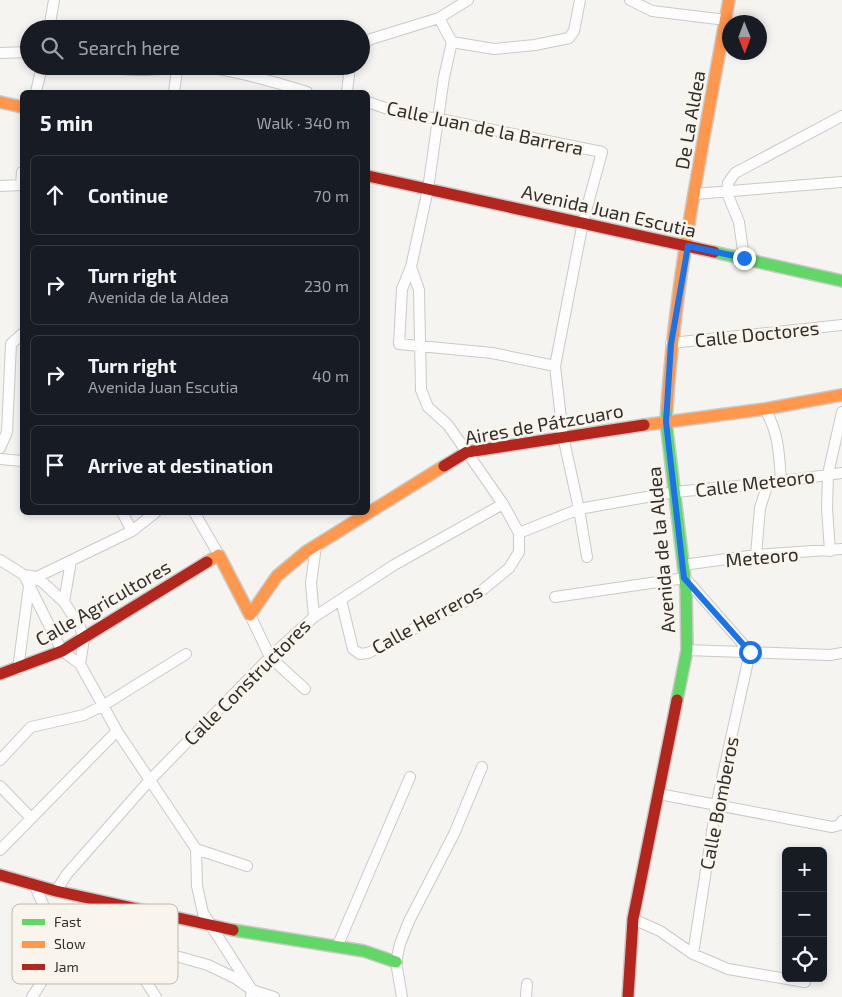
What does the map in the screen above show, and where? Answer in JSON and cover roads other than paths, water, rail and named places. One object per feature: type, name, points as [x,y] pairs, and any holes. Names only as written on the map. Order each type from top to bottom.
[{"type":"street","points":[[51,20],[54,0]]},
{"type":"street","points":[[370,40],[439,18],[468,0]]},
{"type":"street","points":[[452,42],[494,49],[535,45],[569,38],[574,31],[580,0]]},
{"type":"street","points":[[630,0],[652,12],[722,20]]},
{"type":"street","name":"De La Aldea","points":[[727,15],[729,0]]},
{"type":"street","points":[[439,18],[452,42],[444,77],[440,119],[428,189],[410,267],[402,289],[399,344],[492,353],[555,366]]},
{"type":"street","name":"De La Aldea","points":[[688,246],[695,194],[722,42]]},
{"type":"street","points":[[0,53],[20,52]]},
{"type":"street","points":[[36,90],[40,75]]},
{"type":"street","points":[[174,90],[176,75]]},
{"type":"street","points":[[238,75],[299,90]]},
{"type":"street","points":[[347,90],[349,75]]},
{"type":"street","points":[[0,102],[20,107]]},
{"type":"street","name":"Calle Juan de la Barrera","points":[[370,103],[402,114],[440,119],[602,152],[583,222]]},
{"type":"street","points":[[744,258],[739,222],[727,193],[728,183],[735,173],[842,116]]},
{"type":"street","name":"Avenida Juan Escutia","points":[[370,176],[583,222],[842,281]]},
{"type":"street","points":[[695,194],[727,193],[842,182]]},
{"type":"street","points":[[0,186],[20,185]]},
{"type":"street","points":[[583,222],[555,366],[563,436],[587,557]]},
{"type":"street","name":"Avenida de la Aldea","points":[[628,997],[634,919],[687,650],[683,565],[666,422],[671,344],[688,246]]},
{"type":"street","points":[[410,267],[419,290],[422,345],[419,371],[420,390],[428,407],[448,425],[467,452],[503,504],[519,533]]},
{"type":"street","name":"Calle Doctores","points":[[671,344],[842,326]]},
{"type":"street","points":[[0,448],[7,432],[11,344],[20,336]]},
{"type":"street","name":"Aires de Pátzcuaro","points":[[370,512],[467,452],[563,436],[765,410],[842,395]]},
{"type":"street","points":[[765,410],[778,438],[781,481]]},
{"type":"street","points":[[830,551],[827,508],[828,474],[842,412]]},
{"type":"street","points":[[0,459],[20,461]]},
{"type":"street","name":"Calle Meteoro","points":[[519,533],[579,509],[674,492],[768,483],[842,473]]},
{"type":"street","points":[[756,555],[760,508],[768,483]]},
{"type":"street","name":"Calle Constructores","points":[[56,891],[67,874],[149,781],[270,657],[314,617],[394,565],[503,504]]},
{"type":"street","points":[[124,515],[132,531]]},
{"type":"street","points":[[18,669],[29,586],[37,577],[132,531],[152,515]]},
{"type":"street","points":[[196,515],[219,555],[270,657],[305,689]]},
{"type":"street","name":"Aires de Pátzcuaro","points":[[250,615],[278,576],[316,546],[366,515]]},
{"type":"street","name":"Calle Herreros","points":[[341,600],[353,649],[360,654],[368,653],[474,597],[509,568],[519,552],[519,533]]},
{"type":"street","points":[[314,617],[311,583],[316,546]]},
{"type":"street","name":"Meteoro","points":[[683,565],[756,555],[842,550]]},
{"type":"street","name":"Calle Agricultores","points":[[0,674],[62,652],[219,555]]},
{"type":"street","points":[[64,602],[71,561]]},
{"type":"street","points":[[1,563],[24,575],[37,577],[64,602],[80,627],[84,639],[80,664]]},
{"type":"street","points":[[24,575],[62,652],[80,664],[117,732],[196,850],[196,886],[203,914],[252,993]]},
{"type":"street","points":[[555,597],[684,578],[750,652]]},
{"type":"street","points":[[687,650],[830,655],[842,653]]},
{"type":"street","name":"Calle Bomberos","points":[[693,954],[716,806],[750,652]]},
{"type":"street","points":[[0,760],[31,727],[84,715],[104,705],[186,654]]},
{"type":"street","points":[[0,850],[30,817],[117,732]]},
{"type":"street","points":[[402,997],[396,962],[409,921],[454,834],[482,767]]},
{"type":"street","points":[[338,948],[410,777]]},
{"type":"street","points":[[0,786],[30,817]]},
{"type":"street","points":[[659,794],[832,827],[841,823]]},
{"type":"street","points":[[196,850],[247,866]]},
{"type":"street","points":[[0,875],[35,886],[118,904]]},
{"type":"street","points":[[35,886],[42,904]]},
{"type":"street","points":[[178,918],[209,926],[379,954],[396,962]]},
{"type":"street","points":[[634,919],[660,931],[693,954],[728,969],[782,978]]},
{"type":"street","points":[[178,957],[208,965],[235,978],[252,993],[274,997]]},
{"type":"street","points":[[32,997],[40,984]]},
{"type":"street","points":[[147,984],[156,997]]},
{"type":"street","points":[[526,997],[527,984]]}]
